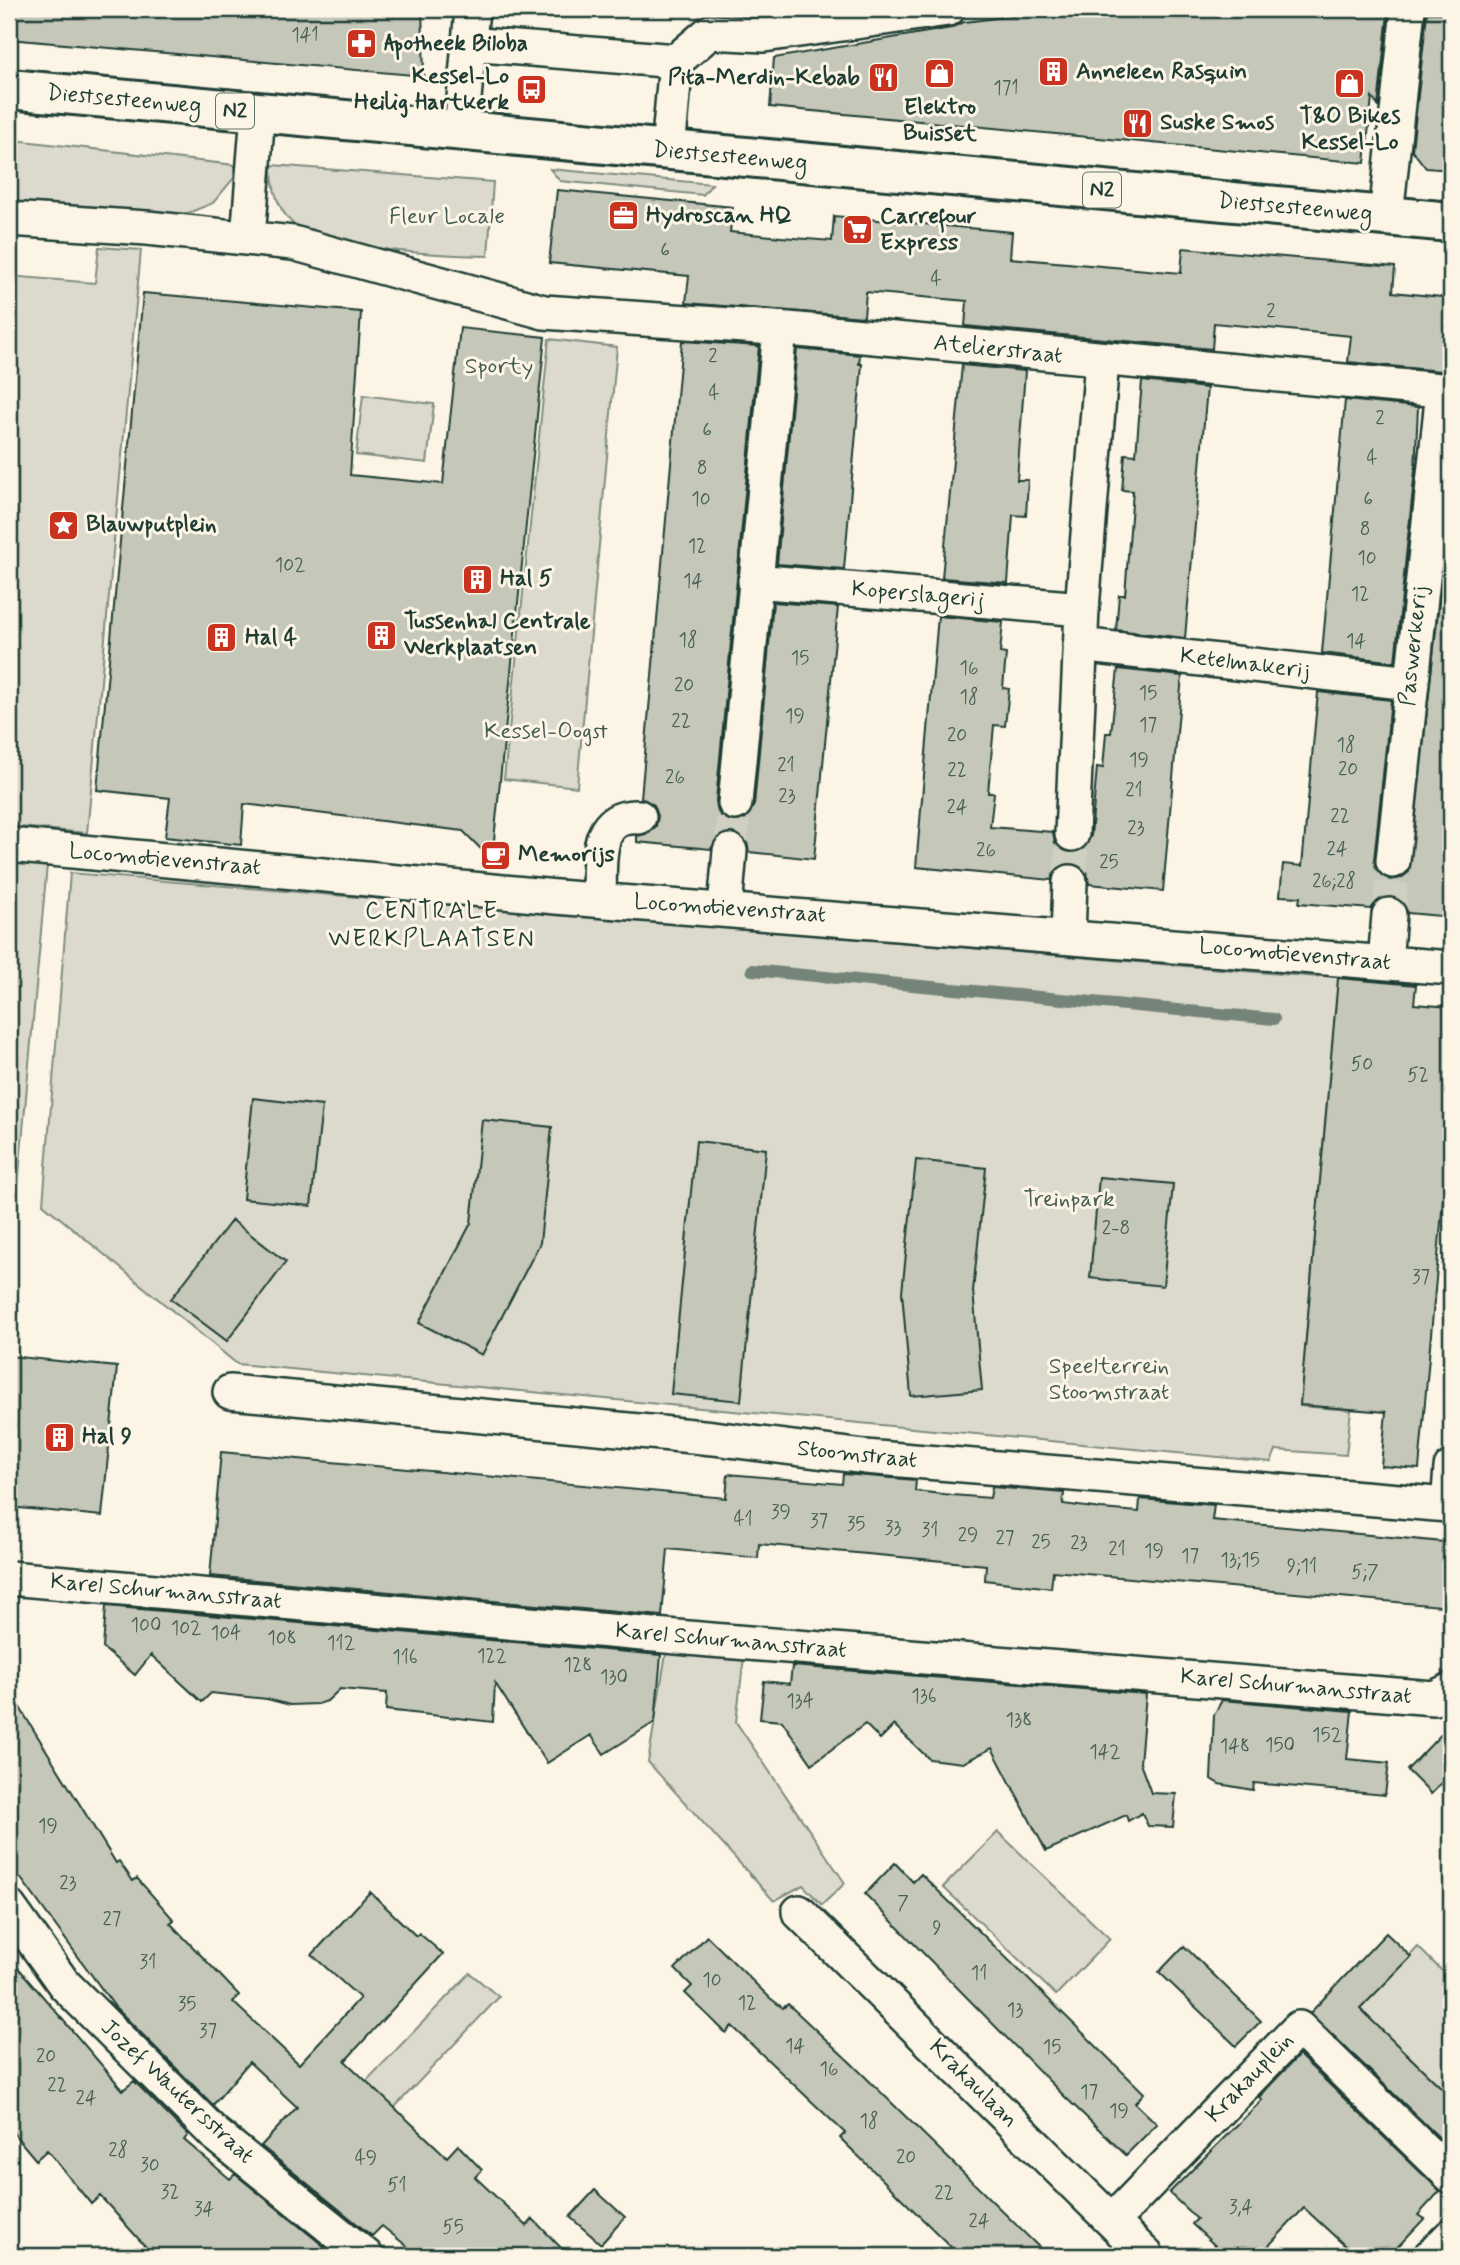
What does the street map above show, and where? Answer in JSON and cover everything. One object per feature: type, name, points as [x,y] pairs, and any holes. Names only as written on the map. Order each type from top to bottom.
[{"type":"main road","name":"Diestsesteenweg","points":[[9,89],[1451,222]]},
{"type":"street","points":[[461,132],[472,9]]},
{"type":"street","points":[[668,151],[676,61],[710,32],[764,35],[948,9]]},
{"type":"street","points":[[1386,216],[1408,9]]},
{"type":"street","points":[[469,44],[676,61]]},
{"type":"street","points":[[9,219],[248,238],[258,113]]},
{"type":"street","name":"Atelierstraat","points":[[248,238],[293,243],[544,312],[780,329],[1447,391]]},
{"type":"street","points":[[735,803],[780,329]]},
{"type":"street","points":[[1072,834],[1082,609],[1101,360]]},
{"type":"street","name":"Paswerkerij","points":[[1393,861],[1410,683],[1447,391]]},
{"type":"street","name":"Koperslagerij","points":[[755,580],[1082,609]]},
{"type":"street","name":"Ketelmakerij","points":[[1080,645],[1410,683]]},
{"type":"street","points":[[599,900],[602,838],[611,824],[623,816],[639,817]]},
{"type":"street","name":"Locomotievenstraat","points":[[9,845],[599,900],[1451,968]]},
{"type":"street","points":[[725,908],[730,851]]},
{"type":"street","points":[[1068,936],[1070,882]]},
{"type":"street","points":[[1385,962],[1389,915]]},
{"type":"street","name":"Stoomstraat","points":[[230,1392],[713,1438],[865,1457],[1448,1505],[1451,1468]]},
{"type":"street","name":"Karel Schurmansstraat","points":[[9,1578],[711,1640],[1420,1697],[1434,1698],[1451,1690]]},
{"type":"street","name":"Jozef Wautersstraat","points":[[9,1908],[65,1984],[214,2133],[366,2256]]},
{"type":"street","name":"Krakaulaan","points":[[799,1912],[1147,2256]]},
{"type":"street","name":"Krakauplein","points":[[1112,2221],[1298,2028],[1451,2176]]},
{"type":"street","points":[[1431,2256],[1451,2236]]},
{"type":"green space","points":[[14,140],[234,165],[234,178],[213,203],[171,220],[9,202]]},
{"type":"green space","name":"Fleur Locale","points":[[272,165],[493,182],[488,256],[400,251],[316,238],[295,226],[282,209],[274,188]]},
{"type":"green space","points":[[550,169],[712,184],[703,195],[560,181]]},
{"type":"green space","name":"Blauwputplein","points":[[99,247],[141,250],[87,833],[9,826],[9,276],[95,283]]},
{"type":"green space","name":"Kessel-Oogst","points":[[549,339],[617,347],[577,787],[504,779]]},
{"type":"green space","points":[[363,395],[434,404],[427,463],[356,455]]},
{"type":"green space","points":[[9,862],[47,865],[16,1208],[9,1206]]},
{"type":"green space","name":"Treinpark","points":[[70,873],[1317,977],[1318,970],[1339,973],[1300,1406],[1351,1410],[1346,1455],[1276,1450],[1271,1462],[237,1364],[43,1204]]},
{"type":"green space","points":[[667,1647],[744,1657],[736,1722],[845,1883],[822,1905],[803,1885],[774,1901],[648,1762]]},
{"type":"green space","points":[[998,1832],[1110,1939],[1056,1995],[943,1887]]},
{"type":"green space","points":[[1418,1947],[1451,1980],[1451,2097],[1360,2009]]},
{"type":"green space","points":[[470,1973],[499,1997],[394,2108],[348,2100]]},
{"type":"building","points":[[9,9],[422,9],[424,76],[9,39]]},
{"type":"building","points":[[1070,9],[1380,9],[1379,13],[1388,13],[1378,106],[1372,97],[1365,163],[770,107],[774,58],[951,28],[964,22]]},
{"type":"building","points":[[1427,13],[1451,13],[1451,170],[1426,168],[1412,150]]},
{"type":"building","points":[[557,190],[733,207],[730,232],[781,237],[832,241],[834,216],[1012,232],[1010,258],[1181,273],[1183,248],[1395,267],[1393,292],[1451,298],[1451,372],[1348,362],[1351,336],[1214,323],[1212,349],[965,326],[967,301],[866,292],[864,317],[686,303],[689,276],[549,263]]},
{"type":"building","name":"Hal 4","points":[[143,293],[361,312],[350,475],[443,484],[460,328],[545,337],[492,860],[463,831],[244,804],[241,845],[165,837],[170,798],[97,790]]},
{"type":"building","points":[[682,341],[759,346],[716,801],[718,812],[724,819],[734,822],[744,820],[754,805],[773,602],[838,607],[814,859],[749,852],[747,842],[732,832],[721,834],[711,849],[637,842],[637,836],[649,833],[656,826],[658,816],[654,805],[641,798]]},
{"type":"building","points":[[797,349],[860,355],[859,364],[862,364],[844,569],[777,564]]},
{"type":"building","points":[[962,365],[1025,371],[1017,480],[1028,480],[1026,516],[1013,515],[1008,583],[942,578]]},
{"type":"building","points":[[1142,381],[1207,388],[1185,638],[1116,630],[1119,595],[1125,595],[1133,491],[1122,490],[1125,454],[1136,455]]},
{"type":"building","points":[[1345,400],[1418,407],[1415,470],[1395,662],[1322,653]]},
{"type":"building","points":[[1451,495],[1451,917],[1408,913],[1401,900],[1391,896],[1380,898],[1371,909],[1299,903],[1300,897],[1280,896],[1283,864],[1302,866],[1318,692],[1391,700],[1374,860],[1376,869],[1390,880],[1401,878],[1409,872]]},
{"type":"building","points":[[938,616],[1003,622],[1000,653],[1006,654],[1003,688],[1009,689],[1005,726],[994,725],[988,793],[994,793],[990,827],[1053,832],[1055,843],[1070,853],[1081,851],[1091,836],[1097,767],[1103,768],[1106,733],[1111,733],[1118,669],[1182,676],[1163,891],[1089,884],[1087,872],[1071,863],[1060,865],[1051,880],[916,867]]},
{"type":"building","points":[[1338,978],[1416,985],[1414,1004],[1451,1007],[1451,1111],[1419,1469],[1381,1466],[1386,1412],[1300,1405]]},
{"type":"building","points":[[253,1098],[322,1106],[311,1206],[243,1199]]},
{"type":"building","points":[[482,1120],[552,1127],[540,1243],[482,1355],[419,1323],[471,1223]]},
{"type":"building","points":[[696,1141],[766,1149],[741,1401],[671,1394]]},
{"type":"building","points":[[916,1160],[986,1168],[973,1291],[982,1390],[911,1396],[902,1292]]},
{"type":"building","points":[[1099,1177],[1173,1184],[1163,1286],[1090,1278]]},
{"type":"building","points":[[232,1220],[286,1262],[227,1341],[171,1299]]},
{"type":"building","name":"Hal 9","points":[[9,1356],[117,1367],[102,1516],[9,1507]]},
{"type":"building","points":[[221,1452],[726,1498],[728,1474],[842,1484],[843,1474],[916,1480],[915,1491],[952,1495],[990,1498],[992,1487],[1064,1493],[1063,1504],[1101,1509],[1139,1512],[1140,1499],[1214,1505],[1212,1520],[1443,1542],[1442,1552],[1451,1552],[1451,1607],[1053,1571],[1051,1588],[985,1580],[986,1565],[759,1544],[758,1558],[668,1549],[662,1616],[210,1576]]},
{"type":"building","points":[[106,1606],[661,1655],[655,1722],[604,1754],[591,1735],[547,1763],[495,1683],[493,1722],[386,1710],[387,1693],[340,1689],[327,1701],[318,1704],[290,1705],[267,1699],[211,1693],[202,1702],[151,1655],[135,1675],[103,1648]]},
{"type":"building","points":[[792,1666],[1146,1694],[1140,1763],[1151,1793],[1176,1794],[1173,1827],[1148,1826],[1142,1813],[1128,1821],[1126,1815],[1046,1851],[992,1748],[963,1763],[929,1759],[894,1725],[880,1739],[865,1724],[812,1764],[782,1721],[760,1719],[764,1681],[790,1684]]},
{"type":"building","points":[[9,1690],[116,1863],[119,1861],[133,1881],[137,1878],[174,1920],[170,1923],[239,1995],[233,2002],[299,2064],[360,1998],[312,1955],[370,1892],[416,1936],[419,1933],[443,1954],[345,2061],[447,2157],[458,2145],[482,2170],[475,2177],[527,2226],[533,2219],[569,2256],[419,2256],[382,2226],[372,2236],[261,2146],[297,2107],[249,2062],[213,2105],[115,2007],[9,1862]]},
{"type":"building","points":[[1222,1700],[1352,1711],[1347,1759],[1389,1763],[1385,1795],[1254,1783],[1253,1790],[1219,1784],[1211,1779],[1214,1715]]},
{"type":"building","points":[[1451,1724],[1451,1774],[1431,1794],[1407,1770]]},
{"type":"building","points":[[895,1863],[913,1882],[921,1874],[1144,2093],[1135,2103],[1157,2124],[1126,2155],[1063,2095],[865,1894]]},
{"type":"building","points":[[1386,1933],[1411,1957],[1360,2009],[1451,2097],[1451,2149],[1310,2013]]},
{"type":"building","points":[[707,1936],[770,1998],[783,2008],[788,2004],[851,2063],[1048,2256],[960,2256],[840,2138],[845,2133],[732,2026],[726,2033],[685,1993],[692,1986],[675,1969]]},
{"type":"building","points":[[1184,1946],[1261,2021],[1236,2046],[1159,1972]]},
{"type":"building","points":[[9,1957],[123,2090],[134,2081],[188,2135],[184,2140],[230,2179],[235,2174],[336,2256],[154,2256],[100,2196],[91,2204],[47,2150],[36,2160],[9,2128]]},
{"type":"building","points":[[1299,2055],[1440,2191],[1418,2215],[1424,2219],[1389,2256],[1356,2256],[1304,2208],[1259,2256],[1226,2256],[1192,2224],[1197,2219],[1169,2193],[1262,2100],[1259,2097]]},
{"type":"building","points":[[595,2190],[625,2217],[601,2244],[570,2217]]},
{"type":"waterway","points":[[752,970],[1274,1019]]},
{"type":"tunnel","points":[[730,851],[735,803]]},
{"type":"tunnel","points":[[1070,882],[1072,834]]},
{"type":"tunnel","points":[[1389,915],[1393,861]]},
{"type":"place","name":"Apotheek Biloba","points":[[361,44]]},
{"type":"place","name":"Anneleen Rasquin","points":[[1053,72]]},
{"type":"place","name":"Elektro Buisset","points":[[940,74]]},
{"type":"place","name":"Pita-Merdin-Kebab","points":[[883,78]]},
{"type":"place","name":"T&O Bikes Kessel-Lo","points":[[1350,83]]},
{"type":"place","name":"Kessel-Lo Heilig Hartkerk","points":[[532,90]]},
{"type":"place","name":"Suske Smos","points":[[1137,123]]},
{"type":"place","name":"Hydroscan HQ","points":[[623,216]]},
{"type":"place","name":"Carrefour Express","points":[[857,230]]},
{"type":"place","name":"Blauwputplein","points":[[63,525]]},
{"type":"place","name":"Hal 5","points":[[477,579]]},
{"type":"place","name":"Tussenhal Centrale Werkplaatsen","points":[[381,635]]},
{"type":"place","name":"Hal 4","points":[[222,638]]},
{"type":"place","name":"Memorijs","points":[[495,855]]},
{"type":"place","name":"Hal 9","points":[[59,1437]]},
{"type":"district","name":"CENTRALE WERKPLAATSEN","points":[[432,925]]},
{"type":"park label","name":"Sporty","points":[[499,367]]},
{"type":"park label","name":"Speelterrein Stoomstraat","points":[[1109,1380]]}]
